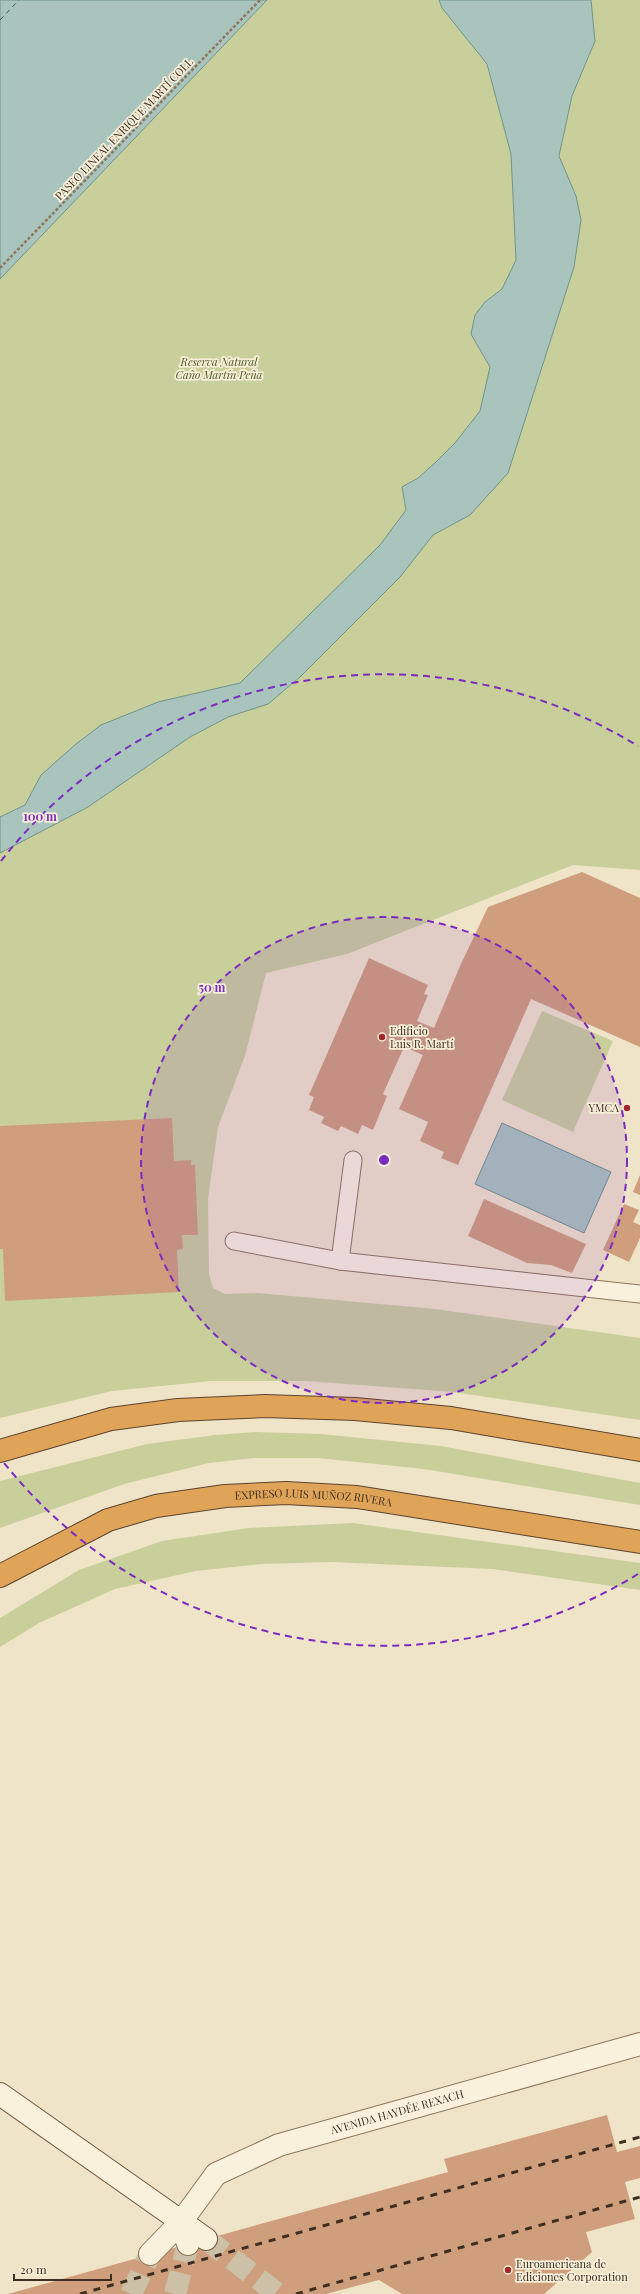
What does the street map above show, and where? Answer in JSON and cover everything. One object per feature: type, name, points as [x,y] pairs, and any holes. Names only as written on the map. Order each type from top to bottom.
[{"type":"highway","points":[[0,1451],[111,1419],[178,1410],[265,1406],[355,1409],[451,1418],[640,1450]]},
{"type":"highway","name":"EXPRESO LUIS MUÑOZ RIVERA","points":[[0,1576],[108,1520],[156,1506],[225,1496],[286,1493],[357,1497],[640,1542]]},
{"type":"street","name":"AVENIDA HAYDÉE REXACH","points":[[150,2254],[181,2222],[216,2174],[279,2145],[640,2044]]},
{"type":"street","points":[[0,2094],[181,2222],[197,2242]]},
{"type":"lane","points":[[340,1261],[353,1160]]},
{"type":"lane","points":[[234,1241],[340,1261],[640,1294]]},
{"type":"path","name":"PASEO LINEAL ENRIQUE MARTÍ COLL","points":[[0,268],[260,0]]},
{"type":"green space","name":"Reserva Natural Caño Martín Peña","points":[[267,0],[439,0],[442,8],[487,64],[511,153],[516,260],[502,289],[485,302],[475,315],[471,334],[490,367],[484,402],[473,423],[446,454],[424,473],[402,487],[406,510],[380,545],[240,683],[158,702],[41,775],[25,805],[0,817],[0,279]]},
{"type":"green space","points":[[591,0],[640,0],[640,870],[573,865],[347,954],[266,973],[245,1056],[218,1127],[208,1199],[209,1274],[213,1288],[225,1294],[258,1293],[435,1309],[640,1338],[640,1420],[453,1392],[306,1381],[211,1381],[112,1391],[0,1418],[0,853],[88,807],[190,737],[228,717],[268,704],[300,677],[400,577],[433,535],[470,515],[576,196],[559,156],[572,96],[595,41]]},
{"type":"green space","points":[[542,1011],[613,1041],[573,1132],[502,1100]]},
{"type":"green space","points":[[256,1432],[321,1434],[441,1446],[640,1483],[640,1505],[424,1469],[318,1458],[254,1458],[209,1463],[124,1484],[0,1528],[0,1481],[147,1444],[215,1435]]},
{"type":"green space","points":[[353,1523],[640,1563],[640,1590],[493,1569],[331,1562],[261,1564],[196,1571],[115,1589],[39,1623],[0,1647],[0,1618],[79,1570],[162,1541],[248,1528]]},
{"type":"water","points":[[0,0],[267,0],[0,279]]},
{"type":"water","points":[[439,0],[591,0],[595,41],[572,96],[559,156],[576,196],[581,220],[574,267],[508,473],[470,515],[433,535],[400,577],[300,677],[268,704],[228,717],[190,737],[88,807],[0,853],[0,817],[25,805],[41,775],[76,744],[101,725],[158,702],[240,683],[380,545],[406,510],[402,487],[418,478],[436,462],[455,443],[480,411],[490,367],[471,334],[475,315],[485,302],[502,289],[516,260],[511,154],[487,64],[442,8]]},
{"type":"water","points":[[502,1123],[611,1172],[584,1233],[475,1184]]},
{"type":"building","points":[[582,872],[640,898],[640,1047],[531,999],[458,1165],[441,1158],[444,1152],[420,1141],[428,1122],[399,1109],[423,1055],[404,1047],[383,1094],[387,1096],[373,1130],[362,1125],[358,1134],[341,1126],[338,1131],[321,1123],[324,1117],[309,1110],[314,1097],[309,1095],[369,958],[428,985],[424,994],[428,995],[417,1021],[434,1028],[460,966],[488,907]]},
{"type":"building","points":[[172,1118],[174,1161],[191,1160],[191,1165],[195,1165],[198,1235],[182,1235],[183,1249],[177,1250],[179,1292],[5,1301],[3,1249],[0,1249],[0,1126]]},
{"type":"building","points":[[640,1175],[640,1195],[633,1192]]},
{"type":"building","points":[[484,1199],[586,1244],[572,1273],[551,1265],[527,1263],[468,1236]]},
{"type":"building","points":[[624,1204],[639,1210],[633,1222],[640,1225],[640,1238],[629,1262],[603,1250]]},
{"type":"building","points":[[607,2115],[617,2152],[640,2146],[640,2178],[625,2182],[635,2219],[586,2232],[592,2252],[544,2294],[402,2294],[379,2280],[326,2294],[8,2294],[448,2172],[444,2159]]},
{"type":"ferry route","points":[[0,20],[19,0]]},
{"type":"tunnel","points":[[206,2239],[278,2294]]},
{"type":"tunnel","points":[[175,2294],[188,2244]]},
{"type":"tunnel","points":[[131,2294],[150,2254]]},
{"type":"railway","points":[[80,2294],[640,2137]]},
{"type":"railway","points":[[296,2294],[640,2197]]},
{"type":"place","name":"Edificio Luis R. Martí","points":[[382,1037]]},
{"type":"place","name":"YMCA","points":[[627,1108]]},
{"type":"place","name":"Euroamericana de Ediciones Corporation","points":[[508,2270]]}]
